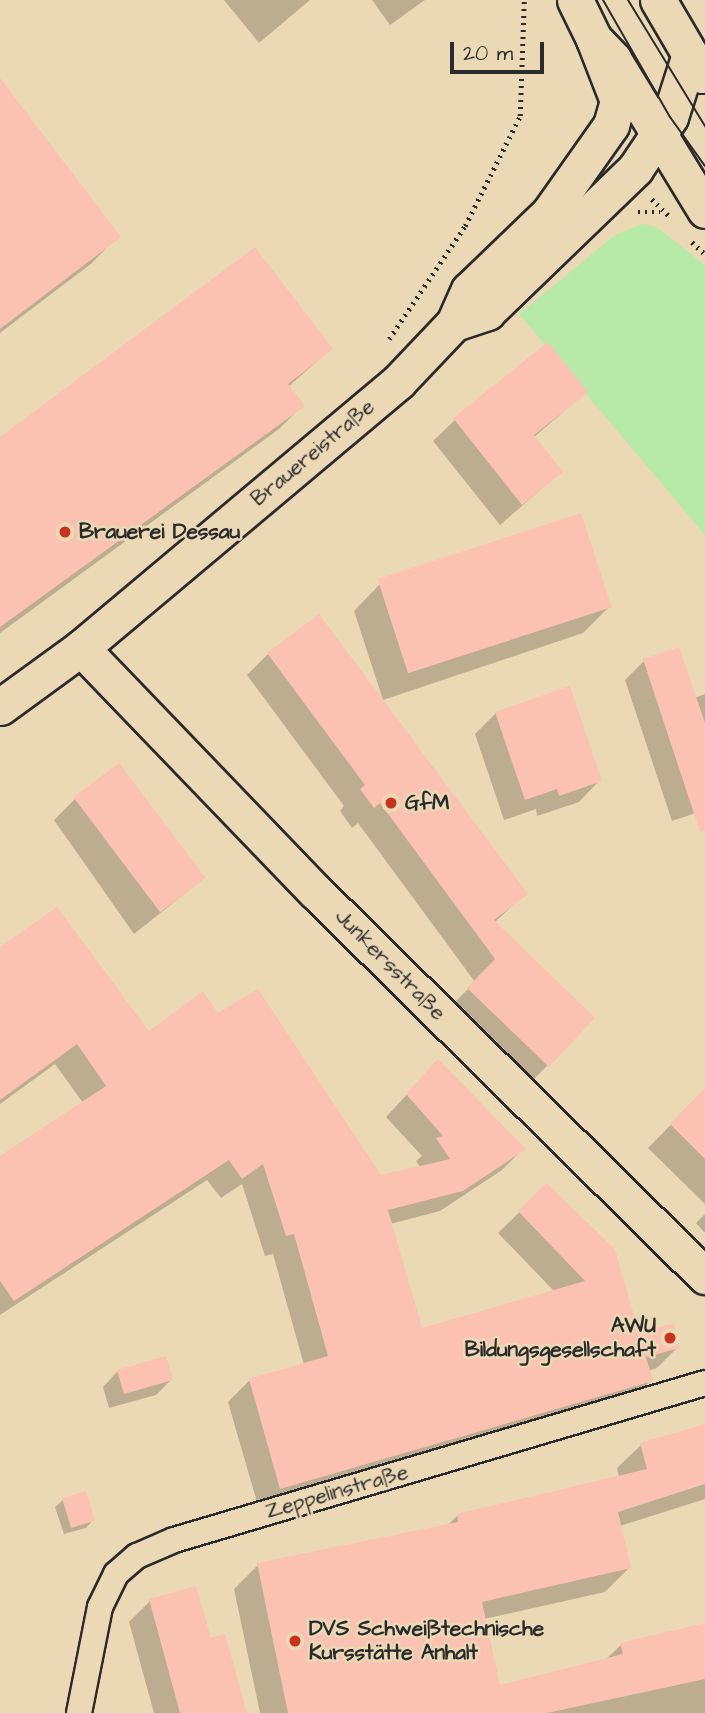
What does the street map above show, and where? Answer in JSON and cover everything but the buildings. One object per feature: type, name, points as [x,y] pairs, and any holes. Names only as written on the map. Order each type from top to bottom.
[{"type":"street","points":[[575,0],[594,39],[613,59],[705,209]]},
{"type":"street","points":[[657,0],[697,68]]},
{"type":"street","name":"Brauereistraße","points":[[0,707],[81,648],[398,382],[454,323],[470,290],[549,213],[600,146],[611,125],[617,111],[616,91],[594,39]]},
{"type":"street","name":"Brauereistraße","points":[[454,323],[487,312],[613,192],[660,135],[697,68]]},
{"type":"street","name":"Junkersstraße","points":[[81,648],[316,892],[705,1276]]},
{"type":"street","name":"Zeppelinstraße","points":[[79,1713],[100,1607],[116,1574],[137,1556],[174,1540],[705,1383]]},
{"type":"path","points":[[381,351],[465,226],[520,116],[524,0]]},
{"type":"green space","points":[[642,224],[657,227],[705,265],[705,535],[519,314],[615,235]]},
{"type":"tram line","points":[[603,0],[670,117],[705,166]]},
{"type":"tram line","points":[[628,0],[705,126]]},
{"type":"place","name":"Brauerei Dessau","points":[[65,532]]},
{"type":"place","name":"GfM","points":[[391,803]]},
{"type":"place","name":"AWU Bildungsgesellschaft","points":[[670,1338]]},
{"type":"place","name":"DVS Schweißtechnische Kursstätte Anhalt","points":[[295,1641]]}]
